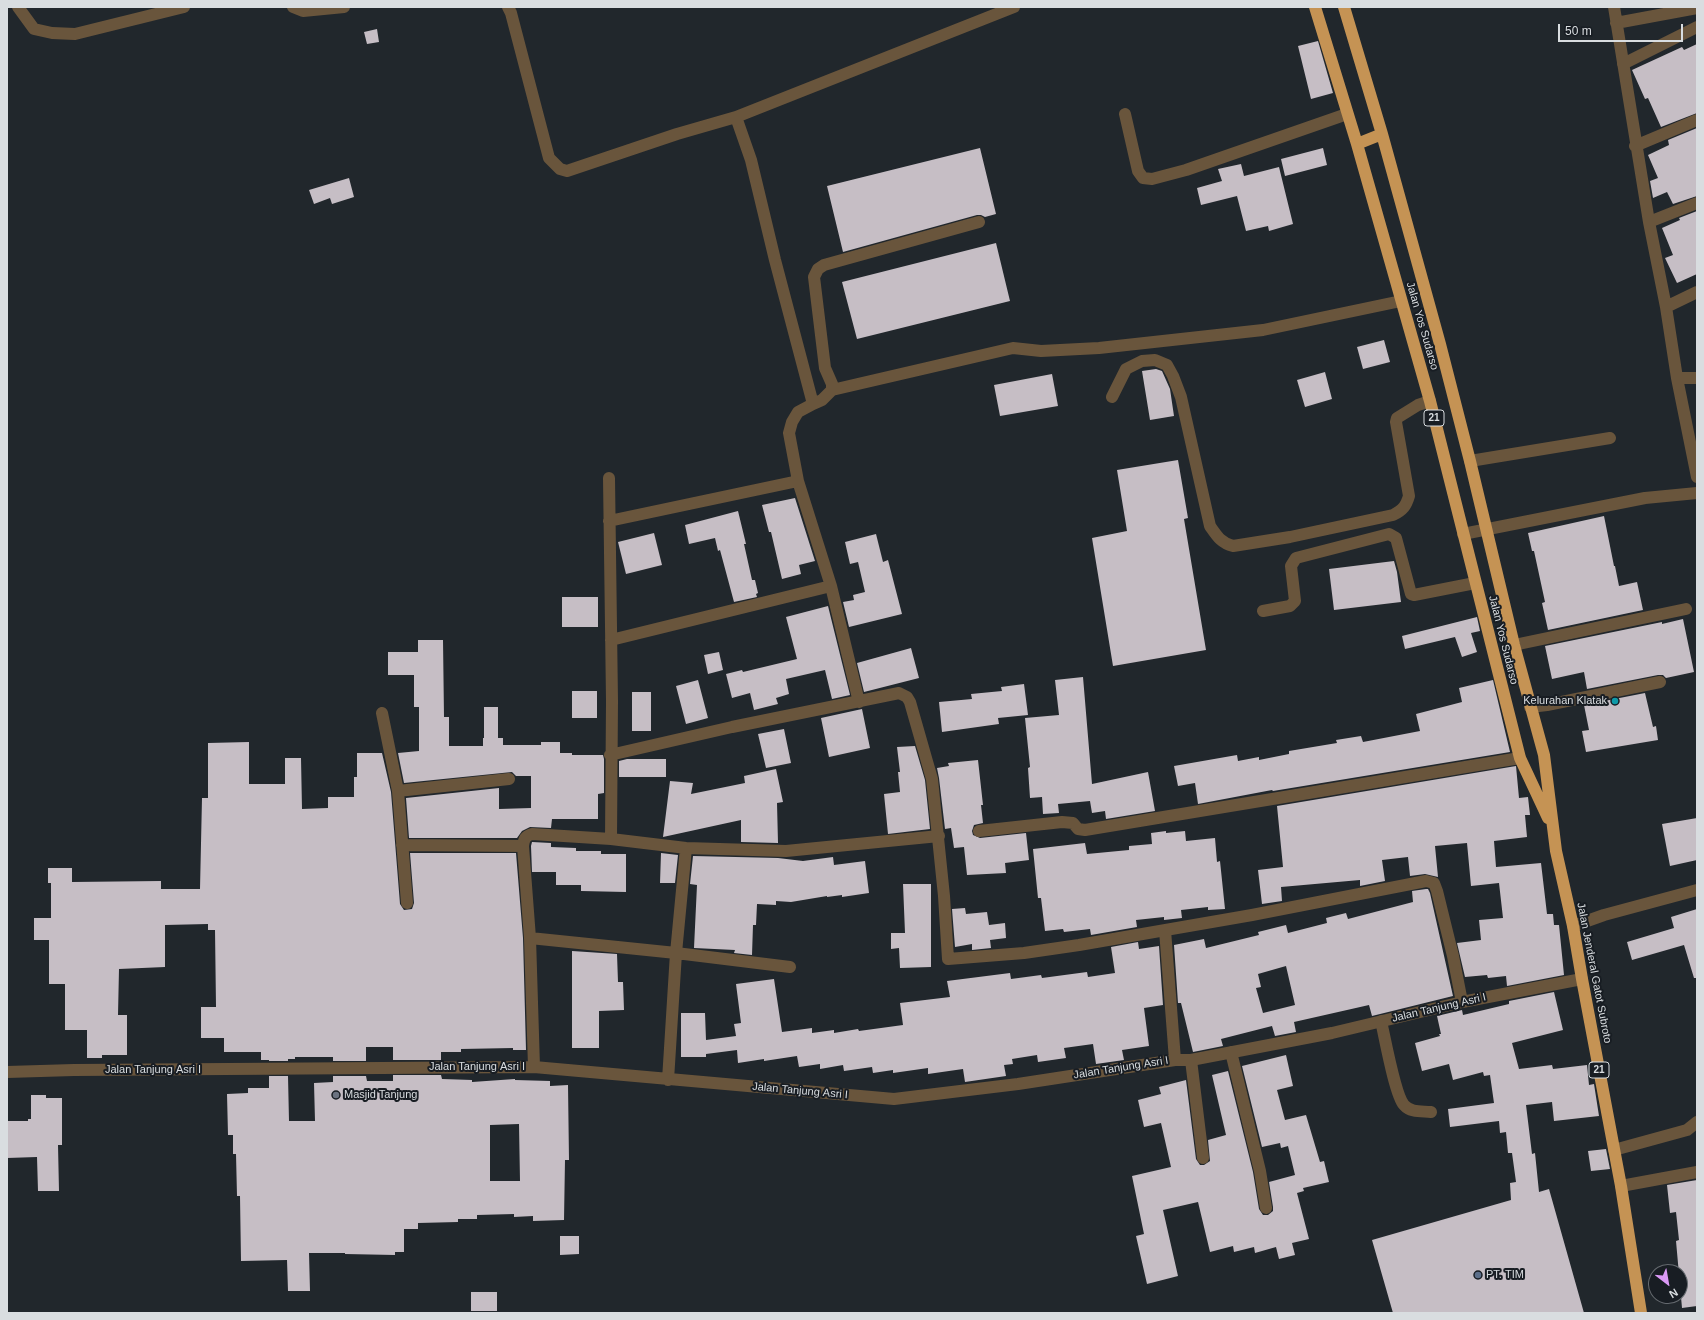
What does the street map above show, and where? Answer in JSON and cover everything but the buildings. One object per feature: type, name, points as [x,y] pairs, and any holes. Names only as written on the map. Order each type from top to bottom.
[{"type":"highway","name":"Jalan Yos Sudarso","points":[[1315,7],[1357,144],[1430,401],[1520,758],[1552,828]]},
{"type":"highway","name":"Jalan Yos Sudarso","points":[[1344,7],[1382,134],[1440,344],[1470,461],[1514,645],[1544,755],[1552,828]]},
{"type":"highway","points":[[1357,144],[1382,134]]},
{"type":"highway","name":"Jalan Jenderal Gatot Subroto","points":[[1552,828],[1573,926],[1621,1186],[1641,1313]]},
{"type":"street","points":[[18,7],[34,29],[52,33],[75,34],[184,7]]},
{"type":"street","points":[[293,7],[303,11],[344,7]]},
{"type":"street","points":[[508,7],[511,13],[549,158],[560,169],[567,171],[677,134],[736,117],[1014,7]]},
{"type":"street","points":[[1614,7],[1635,146],[1666,307],[1677,378],[1697,477]]},
{"type":"street","points":[[1616,23],[1697,8]]},
{"type":"street","points":[[1623,64],[1697,27]]},
{"type":"street","points":[[1124,114],[1138,171],[1143,178],[1152,179],[1186,170],[1347,114]]},
{"type":"street","points":[[736,117],[751,160],[775,260],[813,404]]},
{"type":"street","points":[[1635,146],[1697,120]]},
{"type":"street","points":[[1649,222],[1697,203]]},
{"type":"street","points":[[832,390],[832,384],[825,368],[814,278],[818,269],[824,265],[979,222]]},
{"type":"street","points":[[1666,307],[1697,292]]},
{"type":"street","points":[[860,702],[831,586],[798,481],[789,432],[792,422],[798,412],[822,400],[832,390],[1013,348],[1041,351],[1099,348],[1263,330],[1401,301]]},
{"type":"street","points":[[1112,397],[1126,369],[1142,361],[1155,360],[1167,365],[1181,397],[1210,526],[1218,538],[1225,544],[1233,546],[1298,535],[1393,515],[1401,511],[1406,505],[1409,496],[1396,418],[1418,405],[1430,401]]},
{"type":"street","points":[[1677,378],[1697,378]]},
{"type":"street","points":[[1470,461],[1610,438]]},
{"type":"street","points":[[609,478],[611,839]]},
{"type":"street","points":[[609,521],[798,481]]},
{"type":"street","points":[[1463,534],[1645,498],[1697,492]]},
{"type":"street","points":[[1262,611],[1290,606],[1295,601],[1291,566],[1296,558],[1390,534],[1396,538],[1411,594],[1414,595],[1475,582]]},
{"type":"street","points":[[611,640],[831,586]]},
{"type":"street","points":[[1514,645],[1686,609]]},
{"type":"street","points":[[1530,707],[1547,705],[1660,682]]},
{"type":"street","points":[[610,755],[732,727],[899,693],[907,697],[910,702],[932,779],[939,836],[948,959],[1032,952],[1252,915],[1426,881],[1434,883],[1438,891],[1462,1002]]},
{"type":"street","points":[[382,713],[398,791],[406,903]]},
{"type":"street","points":[[979,831],[1062,822],[1073,823],[1078,829],[1085,830],[1520,758]]},
{"type":"street","points":[[398,791],[509,779]]},
{"type":"street","points":[[534,1066],[530,938],[523,846],[524,840],[527,836],[532,834],[611,839],[686,848],[786,851],[939,836]]},
{"type":"street","points":[[402,845],[523,846]]},
{"type":"street","points":[[668,1080],[676,953],[686,848]]},
{"type":"street","points":[[1573,926],[1604,915],[1697,890]]},
{"type":"street","points":[[1165,930],[1175,1060]]},
{"type":"street","points":[[530,938],[676,953],[790,967]]},
{"type":"street","name":"Jalan Tanjung Asri I","points":[[7,1072],[534,1066],[668,1080],[894,1099],[1018,1084],[1175,1060],[1191,1060],[1332,1033],[1462,1002],[1582,978]]},
{"type":"street","points":[[1381,1021],[1396,1087],[1404,1105],[1412,1110],[1431,1112]]},
{"type":"street","points":[[1231,1052],[1260,1170],[1266,1208]]},
{"type":"street","points":[[1191,1060],[1203,1158]]},
{"type":"street","points":[[1614,1150],[1687,1130],[1697,1122]]},
{"type":"street","points":[[1621,1186],[1697,1172]]},
{"type":"place","name":"Kelurahan Klatak","points":[[1615,701]]},
{"type":"place","name":"Masjid Tanjung","points":[[336,1095]]},
{"type":"place","name":"PT. TIM","points":[[1478,1275]]}]
